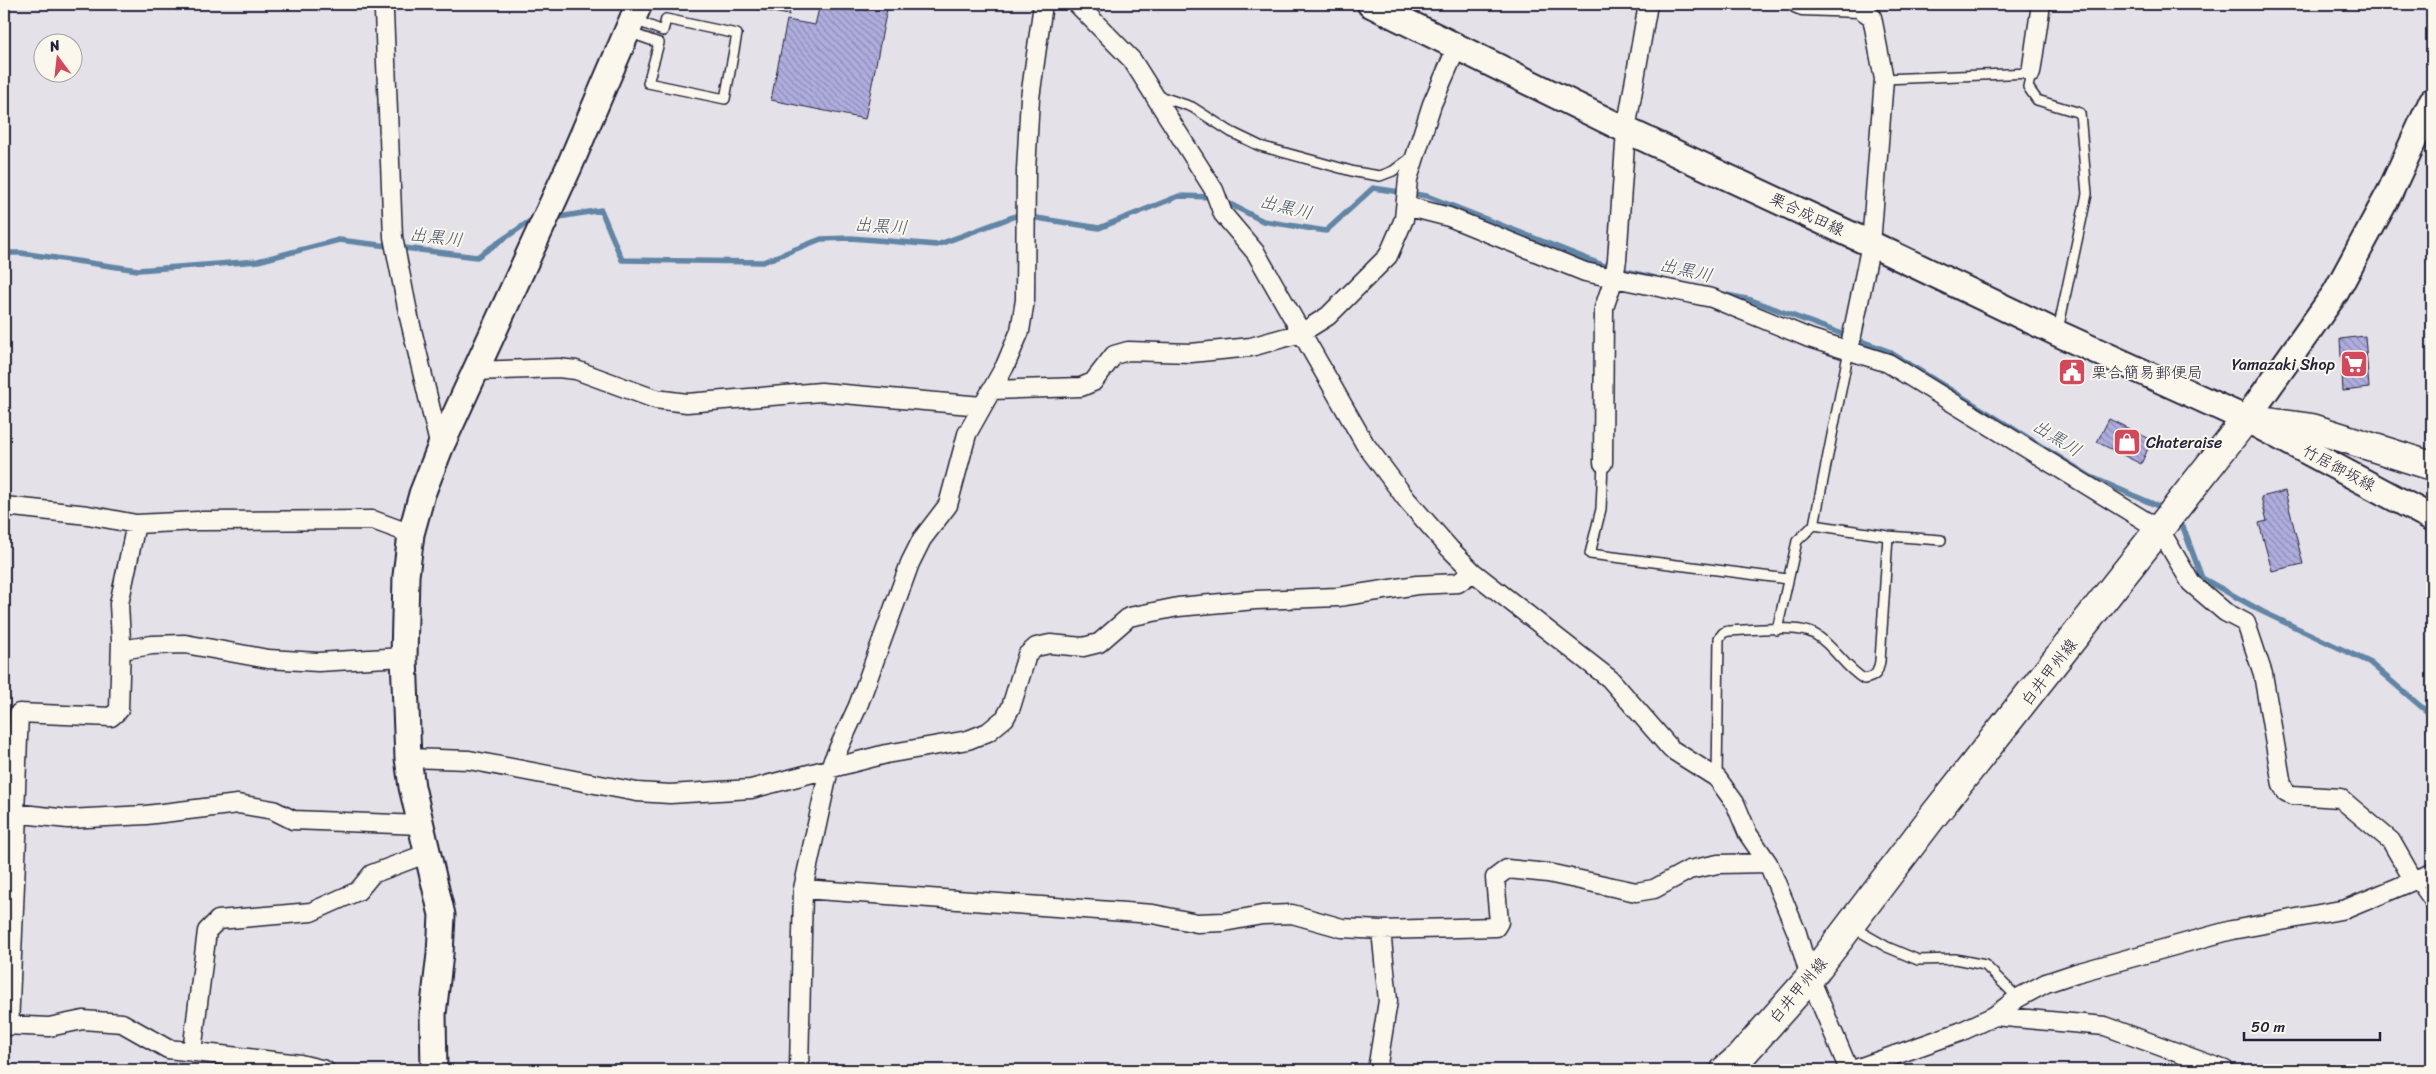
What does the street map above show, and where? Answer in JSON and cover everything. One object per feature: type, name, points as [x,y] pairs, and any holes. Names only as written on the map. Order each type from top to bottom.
[{"type":"main road","points":[[2246,419],[2312,428],[2432,466]]},
{"type":"main road","name":"白井甲州線","points":[[1725,1070],[1740,1057],[1810,978],[2246,419]]},
{"type":"street","points":[[381,4],[384,12],[393,237],[440,448]]},
{"type":"street","points":[[799,1070],[803,889],[829,769],[858,706],[910,563],[927,532],[948,505],[967,434],[1006,366],[1020,332],[1025,300],[1030,98],[1043,4]]},
{"type":"street","points":[[1077,4],[1132,60],[1214,190],[1222,212],[1256,253],[1365,444],[1407,500],[1473,572],[1610,679],[1671,749],[1717,778],[1735,803],[1748,834],[1768,864],[1796,933],[1810,978],[1851,1070],[1898,1053],[1928,1045],[1994,1016],[2018,998],[2046,983],[2232,930],[2346,908],[2432,873]]},
{"type":"street","name":"栗合成田線","points":[[1370,4],[1626,130],[2057,333],[2246,419]]},
{"type":"street","points":[[1603,463],[1604,308],[1615,269],[1626,130],[1648,4]]},
{"type":"street","points":[[1797,4],[1802,6],[1859,8],[1872,17],[1884,79],[1871,244],[1849,350]]},
{"type":"street","points":[[2031,73],[2042,4]]},
{"type":"street","points":[[434,1070],[433,1014],[440,954],[442,915],[420,825],[408,758],[404,657],[406,576],[411,534],[422,494],[440,448],[633,18]]},
{"type":"street","points":[[991,390],[1081,387],[1092,382],[1114,355],[1128,351],[1191,353],[1252,347],[1301,333],[1328,316],[1388,256],[1404,219],[1408,181],[1432,104],[1457,47]]},
{"type":"street","points":[[2246,419],[2336,292],[2390,192],[2432,101]]},
{"type":"street","points":[[1406,206],[1449,217],[1585,272],[1615,269],[1712,298],[1809,338],[1888,363],[2168,520],[2191,583],[2225,612],[2246,623],[2263,674],[2282,785],[2286,792],[2292,795],[2340,798],[2391,841],[2414,881]]},
{"type":"street","points":[[475,371],[558,368],[576,370],[655,399],[687,403],[821,392],[982,406]]},
{"type":"street","name":"竹居御坂線","points":[[2246,419],[2432,518]]},
{"type":"street","points":[[4,506],[88,515],[136,524],[198,521],[373,520],[411,534]]},
{"type":"street","points":[[136,524],[119,604],[121,650],[119,710],[112,717],[18,713],[12,813],[6,1026],[49,1027],[84,1020],[122,1023],[168,1049],[300,1064],[326,1070]]},
{"type":"street","points":[[408,758],[469,760],[637,792],[670,794],[752,788],[886,754],[968,740],[988,732],[1005,718],[1011,707],[1027,655],[1036,647],[1050,644],[1083,647],[1099,643],[1129,617],[1187,606],[1255,600],[1338,597],[1416,585],[1458,583],[1467,579],[1473,572]]},
{"type":"street","points":[[121,650],[152,645],[185,644],[268,659],[318,662],[404,657]]},
{"type":"street","points":[[12,813],[68,819],[146,815],[238,804],[273,810],[293,820],[420,825]]},
{"type":"street","points":[[192,1052],[207,931],[218,920],[311,912],[358,891],[372,874],[428,853]]},
{"type":"street","points":[[803,889],[1153,914],[1197,923],[1224,922],[1262,915],[1292,914],[1342,928],[1381,930],[1496,927],[1499,922],[1495,878],[1507,869],[1548,872],[1636,892],[1654,889],[1689,870],[1718,864],[1768,864]]},
{"type":"street","points":[[1377,1070],[1388,1001],[1381,930]]},
{"type":"street","points":[[1994,1016],[2105,1026],[2225,1070]]},
{"type":"lane","points":[[633,18],[663,30],[666,19],[737,34],[725,99],[648,84],[659,43],[633,18]]},
{"type":"lane","points":[[1884,79],[2031,73],[2028,87],[2037,100],[2080,112],[2087,194],[2057,333]]},
{"type":"lane","points":[[1154,94],[1192,107],[1231,132],[1260,146],[1355,172],[1380,176],[1393,171],[1416,153]]},
{"type":"lane","points":[[1777,630],[1797,541],[1814,525],[1849,350]]},
{"type":"lane","points":[[1603,463],[1601,509],[1590,554],[1788,579]]},
{"type":"lane","points":[[1814,525],[1888,536],[1941,540]]},
{"type":"lane","points":[[1717,778],[1718,638],[1728,630],[1798,630],[1815,634],[1855,674],[1864,679],[1873,678],[1878,672],[1880,661],[1888,536]]},
{"type":"lane","points":[[2414,881],[2432,906]]},
{"type":"lane","points":[[1849,926],[1887,947],[1918,960],[1955,959],[1984,965],[2018,998]]},
{"type":"building","points":[[757,4],[791,4],[789,15],[756,9]]},
{"type":"building","points":[[820,4],[888,4],[865,119],[771,100],[787,20],[815,25]]},
{"type":"building","points":[[2365,336],[2369,388],[2343,391],[2340,339]]},
{"type":"building","points":[[2109,419],[2152,440],[2141,464],[2097,442]]},
{"type":"building","points":[[2285,491],[2303,564],[2272,571],[2259,523],[2267,521],[2261,497]]},
{"type":"waterway","name":"出黒川","points":[[1222,200],[1263,221],[1326,231],[1373,188],[1427,196],[1605,266],[1655,278]]},
{"type":"waterway","name":"出黒川","points":[[553,218],[601,210],[622,260],[763,262],[821,239],[851,238],[937,245],[1018,215],[1099,228],[1179,196],[1213,197]]},
{"type":"waterway","name":"出黒川","points":[[4,253],[21,253],[138,270],[258,261],[339,240],[477,257],[530,221],[536,220]]},
{"type":"waterway","name":"出黒川","points":[[1722,294],[1751,300],[1888,351],[2091,477],[2165,509]]},
{"type":"waterway","name":"出黒川","points":[[2175,520],[2183,527],[2202,578],[2263,612],[2369,662],[2432,716]]},
{"type":"place","name":"Yamazaki Shop","points":[[2354,364]]},
{"type":"place","name":"栗合簡易郵便局","points":[[2072,372]]},
{"type":"place","name":"Chateraise","points":[[2127,442]]}]
